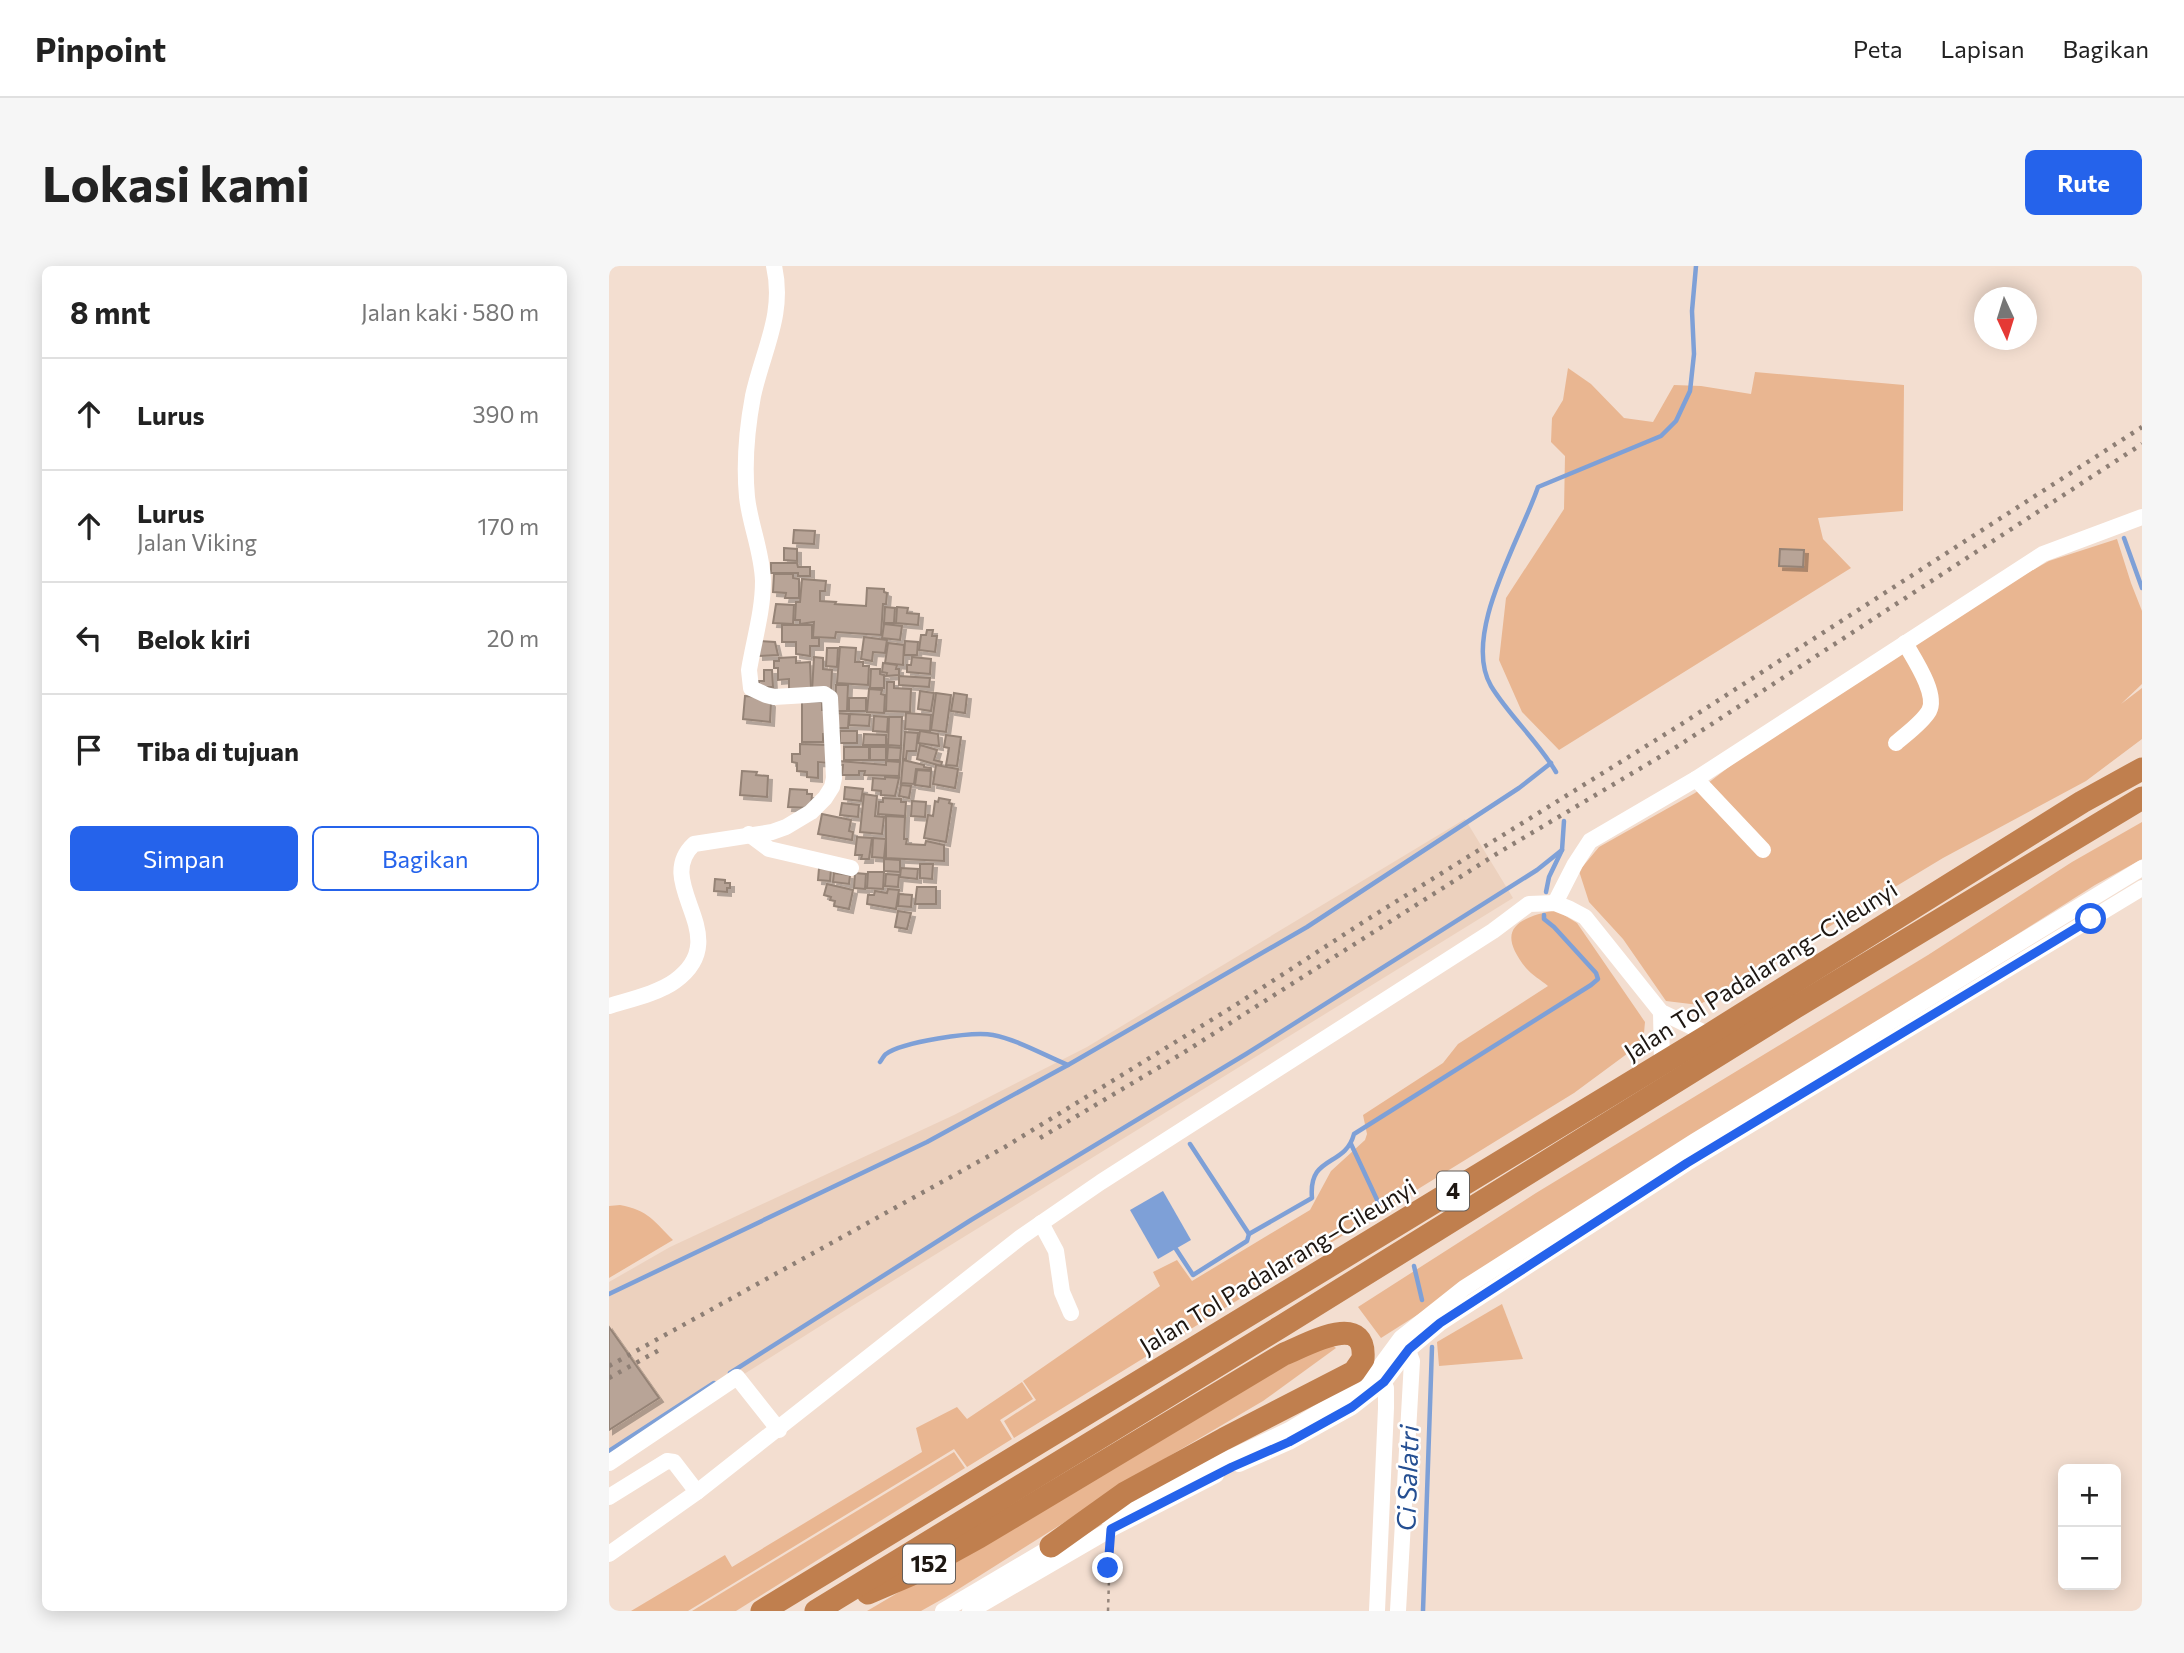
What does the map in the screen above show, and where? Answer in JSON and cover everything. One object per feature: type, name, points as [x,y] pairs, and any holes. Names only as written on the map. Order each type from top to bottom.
[{"type":"highway","name":"Jalan Tol Padalarang–Cileunyi","points":[[772,1608],[1662,1064],[2082,802],[2142,769]]},
{"type":"highway","name":"Jalan Tol Padalarang–Cileunyi","points":[[816,1611],[1341,1290],[1794,1008],[2142,798]]},
{"type":"highway","name":"152","points":[[826,1611],[909,1575],[1028,1508],[1284,1354],[1339,1332],[1351,1334],[1361,1343],[1363,1359],[1354,1372],[1125,1493],[1051,1546]]},
{"type":"street","points":[[609,1006],[674,983],[687,971],[695,957],[699,936],[682,886],[681,873],[683,859],[694,844],[772,832],[786,827],[811,812],[832,787],[834,778],[830,698],[824,694],[766,695],[751,688],[749,681],[763,599],[763,578],[760,549],[747,499],[745,466],[753,397],[777,311],[779,290],[774,266]]},
{"type":"street","points":[[1555,903],[1590,841],[1696,779],[2043,554],[2142,517]]},
{"type":"street","points":[[1896,743],[1928,714],[1931,705],[1930,692],[1906,643]]},
{"type":"street","points":[[1696,779],[1763,850]]},
{"type":"street","points":[[749,834],[769,849],[851,868]]},
{"type":"street","points":[[970,1611],[1111,1529],[1232,1467],[1289,1442],[1352,1407],[1380,1377],[1405,1343],[1464,1288],[1695,1141],[2142,868]]},
{"type":"street","points":[[1405,1343],[1687,1163],[2142,888]]},
{"type":"street","points":[[609,1554],[779,1430],[832,1384],[1041,1223],[1101,1181],[1493,932],[1529,904],[1555,903],[1585,918],[1661,1012],[1709,1035]]},
{"type":"street","points":[[1661,1012],[1662,1064]]},
{"type":"street","points":[[1041,1223],[1056,1251],[1062,1293],[1072,1312]]},
{"type":"street","points":[[1398,1611],[1412,1360],[1405,1343]]},
{"type":"street","points":[[609,1463],[737,1377],[779,1430]]},
{"type":"street","points":[[1377,1611],[1385,1424],[1380,1377]]},
{"type":"street","points":[[943,1611],[1051,1546],[1120,1509],[1304,1422],[1380,1377]]},
{"type":"street","points":[[1352,1407],[1364,1406],[1385,1424]]},
{"type":"street","points":[[609,1497],[667,1461],[674,1462],[697,1492]]},
{"type":"path","points":[[1108,1611],[1111,1529]]},
{"type":"shaded area","points":[[1568,368],[1591,384],[1624,418],[1653,422],[1674,385],[1701,386],[1751,394],[1755,372],[1904,385],[1903,511],[1818,518],[1823,539],[1851,568],[1559,750],[1522,712],[1499,660],[1506,598],[1564,509],[1565,456],[1551,442],[1552,418],[1563,400]]},
{"type":"shaded area","points":[[2117,539],[2142,611],[2142,684],[2121,704],[2142,688],[2142,739],[2086,781],[1943,858],[1699,1005],[1666,1001],[1623,939],[1589,902],[1579,871],[1599,847],[1695,793],[1755,747],[1997,590],[2049,561]]},
{"type":"shaded area","points":[[1465,819],[1513,898],[609,1459],[609,1282],[670,1247],[954,1115],[1087,1047]]},
{"type":"shaded area","points":[[2142,822],[2142,859],[2095,885],[1381,1338],[1358,1307],[1536,1193],[1928,955],[2072,862]]},
{"type":"shaded area","points":[[1556,910],[1577,923],[1645,1022],[1639,1045],[1574,1093],[1014,1438],[1004,1421],[1036,1400],[1023,1381],[1160,1286],[1153,1272],[1177,1260],[1192,1281],[1310,1210],[1331,1171],[1365,1140],[1367,1134],[1363,1115],[1443,1063],[1458,1044],[1548,986],[1526,968],[1512,944],[1512,935],[1521,922]]},
{"type":"shaded area","points":[[620,1205],[644,1213],[673,1240],[609,1278],[609,1206]]},
{"type":"shaded area","points":[[1502,1304],[1523,1359],[1439,1366],[1437,1342]]},
{"type":"shaded area","points":[[1331,1344],[1336,1348],[1263,1401],[1171,1455],[946,1597],[921,1611],[867,1611],[1303,1353]]},
{"type":"shaded area","points":[[1022,1382],[1033,1399],[1000,1420],[1012,1439],[967,1467],[954,1449],[688,1611],[631,1611],[725,1555],[732,1567],[922,1452],[916,1428],[957,1407],[967,1419]]},
{"type":"shaded area","points":[[954,1452],[965,1468],[736,1611],[692,1611]]},
{"type":"water","points":[[1163,1191],[1191,1240],[1158,1259],[1130,1210]]},
{"type":"building","points":[[794,530],[815,531],[814,544],[793,543]]},
{"type":"building","points":[[784,548],[797,549],[797,561],[784,560]]},
{"type":"building","points":[[1780,549],[1804,550],[1803,567],[1779,566]]},
{"type":"building","points":[[771,563],[797,563],[798,567],[810,567],[810,576],[771,573]]},
{"type":"building","points":[[774,574],[793,574],[793,578],[799,579],[799,598],[785,598],[786,593],[773,592]]},
{"type":"building","points":[[802,579],[826,581],[825,591],[820,591],[820,601],[836,602],[835,604],[866,606],[867,588],[884,589],[887,593],[886,604],[883,604],[881,635],[836,632],[835,638],[813,637],[814,622],[800,624],[800,620],[795,620]]},
{"type":"building","points":[[776,604],[794,605],[793,624],[773,623]]},
{"type":"building","points":[[885,607],[895,608],[894,623],[884,623]]},
{"type":"building","points":[[897,607],[908,608],[907,613],[919,614],[918,625],[896,623]]},
{"type":"building","points":[[884,624],[902,626],[900,640],[882,638]]},
{"type":"building","points":[[782,625],[812,625],[812,638],[819,638],[819,646],[810,646],[810,656],[796,654],[796,642],[782,642]]},
{"type":"building","points":[[927,630],[933,630],[932,636],[937,636],[935,652],[919,650],[921,635],[926,635]]},
{"type":"building","points":[[864,637],[887,640],[885,653],[873,652],[872,661],[861,659]]},
{"type":"building","points":[[759,641],[775,642],[778,655],[759,656]]},
{"type":"building","points":[[905,641],[918,642],[917,655],[904,655]]},
{"type":"building","points":[[888,643],[904,645],[903,665],[885,663]]},
{"type":"building","points":[[840,647],[856,648],[855,662],[863,662],[863,666],[869,666],[868,685],[837,683]]},
{"type":"building","points":[[827,648],[838,648],[837,667],[826,666]]},
{"type":"building","points":[[796,657],[796,663],[810,662],[811,689],[789,690],[789,679],[778,680],[778,668],[774,668],[774,661]]},
{"type":"building","points":[[814,657],[823,658],[823,669],[832,670],[831,692],[812,691]]},
{"type":"building","points":[[912,657],[931,659],[930,674],[907,672],[907,665],[911,665]]},
{"type":"building","points":[[883,663],[897,665],[899,675],[886,676],[887,673],[882,672]]},
{"type":"building","points":[[871,669],[880,669],[880,674],[884,675],[884,688],[870,688]]},
{"type":"building","points":[[764,670],[772,670],[773,687],[759,687],[759,681],[764,681]]},
{"type":"building","points":[[899,676],[930,678],[929,687],[899,685]]},
{"type":"building","points":[[887,682],[894,682],[894,688],[911,689],[910,712],[886,711]]},
{"type":"building","points":[[836,685],[848,685],[847,711],[835,711]]},
{"type":"building","points":[[869,689],[882,690],[881,694],[885,695],[884,713],[867,712]]},
{"type":"building","points":[[920,691],[934,693],[931,711],[918,709]]},
{"type":"building","points":[[936,693],[951,695],[946,732],[931,730]]},
{"type":"building","points":[[954,693],[967,695],[965,713],[951,711]]},
{"type":"building","points":[[745,696],[766,697],[771,703],[770,722],[743,719]]},
{"type":"building","points":[[849,698],[866,698],[866,711],[849,711]]},
{"type":"building","points":[[802,702],[822,702],[822,710],[827,710],[827,734],[823,734],[823,742],[802,742]]},
{"type":"building","points":[[835,713],[849,714],[848,728],[834,728]]},
{"type":"building","points":[[906,713],[931,715],[930,731],[905,729]]},
{"type":"building","points":[[850,714],[870,715],[869,726],[849,725]]},
{"type":"building","points":[[874,716],[888,717],[887,732],[873,731]]},
{"type":"building","points":[[889,717],[902,717],[901,746],[888,745]]},
{"type":"building","points":[[840,731],[857,731],[857,743],[840,743]]},
{"type":"building","points":[[920,731],[938,734],[939,746],[918,743]]},
{"type":"building","points":[[905,732],[918,733],[916,751],[907,751],[906,759],[903,759]]},
{"type":"building","points":[[864,734],[886,735],[886,745],[863,745]]},
{"type":"building","points":[[946,735],[961,737],[957,766],[946,765],[949,748],[944,747]]},
{"type":"building","points":[[800,744],[829,745],[828,763],[818,762],[818,778],[807,777],[807,772],[797,771],[797,763],[792,762],[792,754],[800,754]]},
{"type":"building","points":[[920,745],[937,750],[934,760],[942,762],[941,766],[917,759]]},
{"type":"building","points":[[844,747],[869,747],[869,760],[844,760]]},
{"type":"building","points":[[870,747],[886,747],[886,760],[870,760]]},
{"type":"building","points":[[888,747],[901,748],[900,760],[887,760]]},
{"type":"building","points":[[903,760],[924,765],[931,770],[916,769],[914,784],[901,783]]},
{"type":"building","points":[[839,761],[886,765],[886,761],[900,762],[899,776],[864,775],[865,771],[859,771],[859,775],[842,775],[843,765],[839,765]]},
{"type":"building","points":[[936,765],[958,769],[955,788],[933,784]]},
{"type":"building","points":[[917,770],[931,771],[930,787],[915,785]]},
{"type":"building","points":[[742,771],[768,776],[767,797],[740,795]]},
{"type":"building","points":[[873,778],[899,778],[895,796],[881,795],[881,791],[872,790]]},
{"type":"building","points":[[901,785],[911,786],[909,798],[899,796]]},
{"type":"building","points":[[845,787],[863,789],[861,801],[844,799]]},
{"type":"building","points":[[790,789],[807,790],[807,794],[812,794],[811,808],[788,807]]},
{"type":"building","points":[[864,794],[877,796],[875,816],[884,817],[882,834],[860,832]]},
{"type":"building","points":[[883,798],[906,802],[905,816],[878,814],[879,802],[883,802]]},
{"type":"building","points":[[939,798],[950,800],[949,803],[952,804],[946,842],[924,838],[928,815],[933,816],[935,801],[938,802]]},
{"type":"building","points":[[912,801],[926,802],[925,817],[911,816]]},
{"type":"building","points":[[842,803],[859,805],[858,817],[840,815]]},
{"type":"building","points":[[822,814],[851,820],[849,831],[853,832],[852,840],[818,834]]},
{"type":"building","points":[[886,816],[905,817],[906,844],[925,845],[926,841],[944,845],[944,861],[886,858]]},
{"type":"building","points":[[857,837],[872,838],[869,859],[861,859],[862,855],[855,855]]},
{"type":"building","points":[[873,838],[886,839],[884,858],[872,857]]},
{"type":"building","points":[[884,859],[900,860],[900,872],[884,871]]},
{"type":"building","points":[[920,864],[933,864],[932,879],[920,878]]},
{"type":"building","points":[[819,868],[831,869],[830,881],[818,880]]},
{"type":"building","points":[[901,868],[918,869],[917,879],[900,877]]},
{"type":"building","points":[[868,872],[884,872],[883,889],[867,888]]},
{"type":"building","points":[[834,873],[850,875],[849,884],[833,882]]},
{"type":"building","points":[[855,873],[866,874],[865,889],[854,888]]},
{"type":"building","points":[[886,874],[899,875],[898,887],[885,886]]},
{"type":"building","points":[[715,879],[730,883],[727,892],[714,891]]},
{"type":"building","points":[[827,884],[853,890],[849,909],[834,906],[835,901],[824,895]]},
{"type":"building","points":[[917,887],[936,887],[936,904],[915,904]]},
{"type":"building","points":[[888,889],[899,890],[896,909],[867,904],[868,895],[874,895],[875,891],[887,893]]},
{"type":"building","points":[[899,894],[912,895],[911,907],[898,906]]},
{"type":"building","points":[[898,911],[911,913],[907,929],[895,927]]},
{"type":"building","points":[[609,1327],[659,1398],[609,1430]]},
{"type":"waterway","points":[[1556,772],[1491,686],[1484,665],[1483,641],[1488,614],[1538,487],[1661,436],[1676,421],[1690,391],[1694,354],[1692,311],[1696,266]]},
{"type":"waterway","points":[[2124,538],[2142,588]]},
{"type":"waterway","points":[[609,1294],[927,1142],[1068,1065],[1307,927],[1519,788],[1551,763]]},
{"type":"waterway","points":[[1546,892],[1549,877],[1562,850],[1564,821]]},
{"type":"waterway","points":[[730,1373],[971,1220],[1246,1054],[1537,870],[1562,850]]},
{"type":"waterway","points":[[1190,1144],[1249,1234],[1312,1198],[1312,1184],[1316,1174],[1321,1167],[1343,1152],[1354,1134],[1598,979],[1596,973],[1544,919],[1544,915]]},
{"type":"waterway","points":[[880,1062],[886,1054],[907,1045],[938,1038],[983,1034],[1012,1040],[1068,1065]]},
{"type":"waterway","name":"Ci Salatri","points":[[1351,1144],[1379,1204]]},
{"type":"waterway","points":[[1176,1249],[1193,1275],[1247,1241],[1249,1234]]},
{"type":"waterway","name":"Ci Salatri","points":[[1414,1266],[1422,1300]]},
{"type":"waterway","name":"Ci Salatri","points":[[1423,1611],[1432,1347]]},
{"type":"waterway","points":[[609,1451],[714,1383]]},
{"type":"railway","points":[[609,1366],[1005,1147],[1680,725],[2142,427]]},
{"type":"railway","points":[[1040,1138],[1183,1053],[1498,853],[1678,746],[2142,444]]},
{"type":"railway","points":[[609,1378],[661,1349]]},
{"type":"route","points":[[1108,1568],[1111,1529],[1197,1484],[1289,1442],[1352,1407],[1384,1382],[1409,1349],[1440,1323],[1687,1163],[2091,919]]}]
